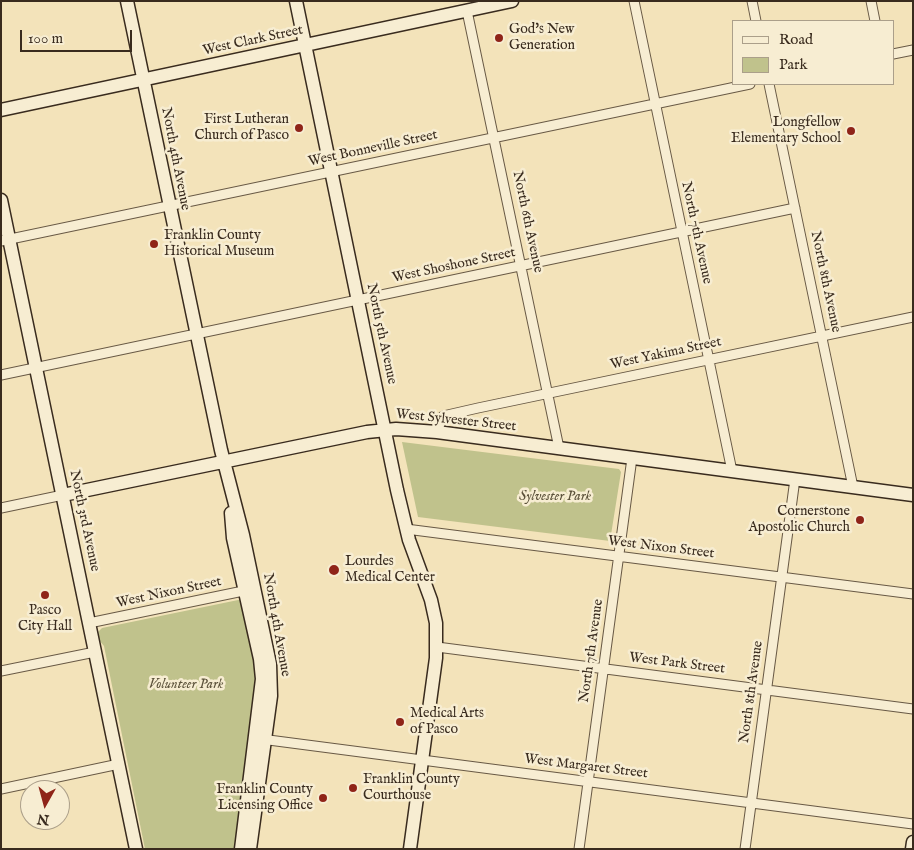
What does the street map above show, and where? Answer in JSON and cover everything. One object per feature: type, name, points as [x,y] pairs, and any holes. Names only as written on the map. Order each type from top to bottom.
[{"type":"street","name":"North 4th Avenue","points":[[127,1],[232,498],[233,538],[250,590],[271,680],[241,849]]},
{"type":"street","name":"North 5th Avenue","points":[[296,1],[406,528],[431,600],[436,623],[437,647],[410,849]]},
{"type":"street","name":"West Clark Street","points":[[1,110],[305,44],[466,6],[512,1]]},
{"type":"street","name":"North 7th Avenue","points":[[634,1],[732,471]]},
{"type":"street","points":[[752,1],[756,20]]},
{"type":"street","points":[[871,1],[875,20]]},
{"type":"street","name":"North 6th Avenue","points":[[466,6],[559,448]]},
{"type":"street","points":[[894,54],[913,50]]},
{"type":"street","name":"West Bonneville Street","points":[[5,240],[745,85]]},
{"type":"street","name":"North 8th Avenue","points":[[769,85],[853,487]]},
{"type":"street","name":"North 3rd Avenue","points":[[1,200],[5,240],[36,368],[136,849]]},
{"type":"street","name":"West Shoshone Street","points":[[1,375],[795,208]]},
{"type":"street","name":"West Yakima Street","points":[[437,432],[443,416],[913,317]]},
{"type":"street","name":"West Sylvester Street","points":[[1,508],[386,429],[437,432],[913,495]]},
{"type":"street","name":"North 7th Avenue","points":[[579,849],[632,458]]},
{"type":"street","name":"North 8th Avenue","points":[[745,849],[795,479]]},
{"type":"street","name":"West Nixon Street","points":[[406,528],[913,594]]},
{"type":"street","name":"West Nixon Street","points":[[90,623],[250,590]]},
{"type":"street","name":"West Park Street","points":[[437,647],[913,709]]},
{"type":"street","points":[[1,671],[95,652]]},
{"type":"street","name":"North 4th Avenue","points":[[250,849],[261,739]]},
{"type":"street","name":"West Margaret Street","points":[[261,739],[913,824]]},
{"type":"street","points":[[1,789],[119,764]]},
{"type":"street","points":[[912,849],[913,842]]},
{"type":"green space","name":"Sylvester Park","points":[[402,442],[619,469],[621,472],[610,541],[418,517]]},
{"type":"green space","name":"Volunteer Park","points":[[243,599],[259,680],[238,849],[145,849],[104,646],[99,640],[98,632],[102,628]]},
{"type":"place","name":"God's New Generation","points":[[499,38]]},
{"type":"place","name":"First Lutheran Church of Pasco","points":[[299,128]]},
{"type":"place","name":"Longfellow Elementary School","points":[[851,131]]},
{"type":"place","name":"Franklin County Historical Museum","points":[[154,244]]},
{"type":"place","name":"Cornerstone Apostolic Church","points":[[860,520]]},
{"type":"place","name":"Lourdes Medical Center","points":[[334,570]]},
{"type":"place","name":"Pasco City Hall","points":[[45,595]]},
{"type":"place","name":"Medical Arts of Pasco","points":[[400,722]]},
{"type":"place","name":"Franklin County Courthouse","points":[[353,788]]},
{"type":"place","name":"Franklin County Licensing Office","points":[[323,798]]}]
